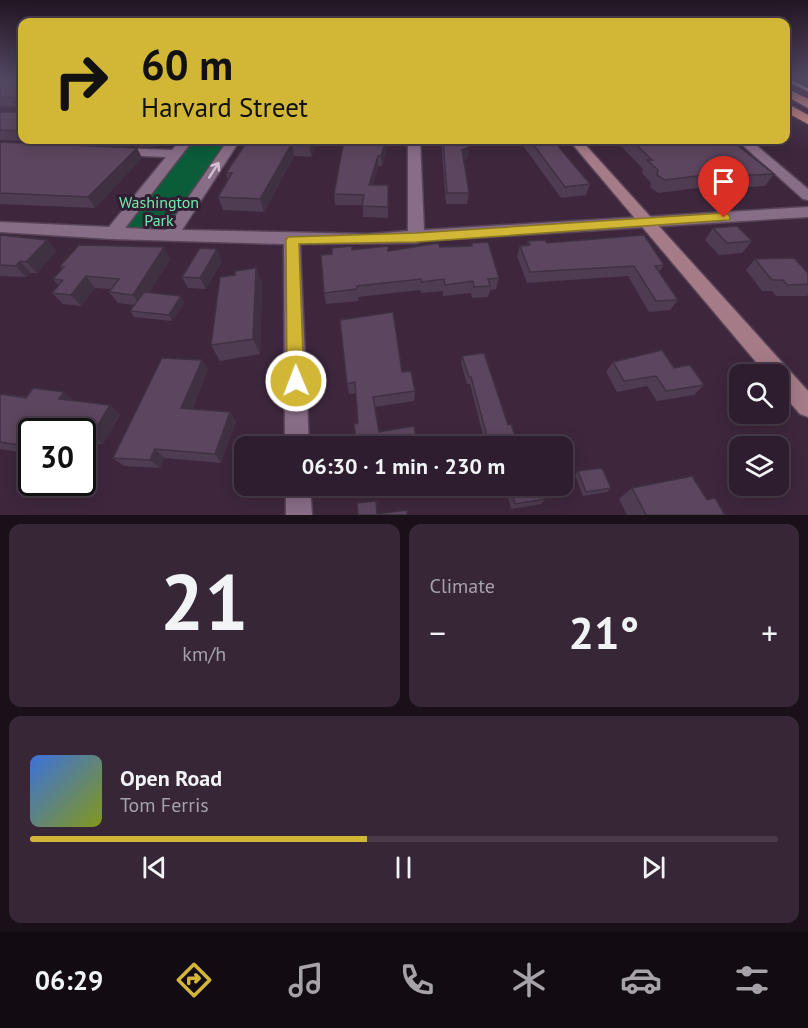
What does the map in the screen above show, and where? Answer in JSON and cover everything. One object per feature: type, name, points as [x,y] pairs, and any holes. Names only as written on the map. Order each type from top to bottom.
[{"type":"highway","points":[[790,109],[808,120]]},
{"type":"main road","points":[[579,144],[808,407]]},
{"type":"street","points":[[112,234],[184,144]]},
{"type":"street","points":[[170,236],[231,144]]},
{"type":"street","points":[[414,144],[416,238]]},
{"type":"street","points":[[748,144],[808,196]]},
{"type":"street","points":[[108,151],[176,154]]},
{"type":"street","points":[[0,228],[292,240],[416,238],[808,212]]},
{"type":"street","points":[[292,240],[297,436]]},
{"type":"street","points":[[298,496],[299,515]]},
{"type":"green space","name":"Washington Park","points":[[184,144],[231,144],[170,236],[112,234]]},
{"type":"building","points":[[18,105],[18,131],[0,130],[0,112],[17,112]]},
{"type":"building","points":[[0,142],[137,148],[88,197],[0,193]]},
{"type":"building","points":[[245,144],[291,144],[260,199],[218,197],[232,173],[226,173]]},
{"type":"building","points":[[343,144],[385,144],[381,156],[378,156],[369,185],[388,185],[388,207],[362,206],[364,195],[334,194]]},
{"type":"building","points":[[443,144],[469,144],[469,147],[462,150],[469,193],[447,193]]},
{"type":"building","points":[[533,144],[556,144],[590,184],[565,187]]},
{"type":"building","points":[[635,144],[736,144],[774,174],[732,176],[729,172],[665,180],[657,175],[658,170],[647,160],[652,160]]},
{"type":"building","points":[[737,226],[752,241],[727,243],[713,228]]},
{"type":"building","points":[[0,235],[47,240],[26,262],[20,261],[16,266],[0,265]]},
{"type":"building","points":[[644,235],[664,265],[655,266],[678,300],[656,301],[634,266],[530,272],[520,246],[530,245],[528,241],[545,240],[547,243]]},
{"type":"building","points":[[488,242],[499,278],[488,279],[490,286],[474,287],[473,281],[445,285],[444,279],[422,282],[421,279],[357,286],[357,289],[324,293],[321,255],[332,254],[332,248],[352,246],[352,250],[388,246],[388,251],[438,243],[440,247],[472,246],[472,243]]},
{"type":"building","points":[[79,245],[164,247],[133,295],[109,292],[119,279],[86,276],[71,295],[52,293],[63,280],[53,279],[64,267],[60,266]]},
{"type":"building","points":[[200,248],[217,249],[200,278],[182,277]]},
{"type":"building","points":[[794,258],[808,273],[808,284],[787,285],[783,280],[772,280],[755,259]]},
{"type":"building","points":[[256,268],[253,339],[211,345],[220,277],[235,275],[235,271]]},
{"type":"building","points":[[144,292],[181,296],[169,315],[130,311]]},
{"type":"building","points":[[393,312],[402,372],[411,371],[415,391],[373,397],[379,432],[414,426],[416,436],[356,436],[354,424],[358,423],[355,382],[347,384],[340,320]]},
{"type":"building","points":[[662,350],[674,368],[690,365],[704,385],[666,391],[656,376],[624,381],[613,362]]},
{"type":"building","points":[[484,353],[508,425],[511,424],[515,436],[487,436],[471,377],[469,377],[462,356]]},
{"type":"building","points":[[162,358],[202,360],[181,408],[230,412],[215,454],[155,449],[150,460],[113,458]]},
{"type":"building","points":[[33,388],[64,392],[59,399],[110,405],[96,428],[96,418],[18,418],[18,445],[0,442],[0,394],[26,398]]},
{"type":"building","points":[[602,468],[611,488],[586,492],[578,471]]},
{"type":"building","points":[[692,476],[707,500],[715,498],[725,515],[646,515],[632,488]]},
{"type":"building","points":[[513,496],[544,496],[545,499],[515,504]]},
{"type":"building","points":[[376,501],[377,514],[407,510],[407,515],[358,515],[357,503]]},
{"type":"route","points":[[296,381],[292,240],[416,238],[724,218]]}]
